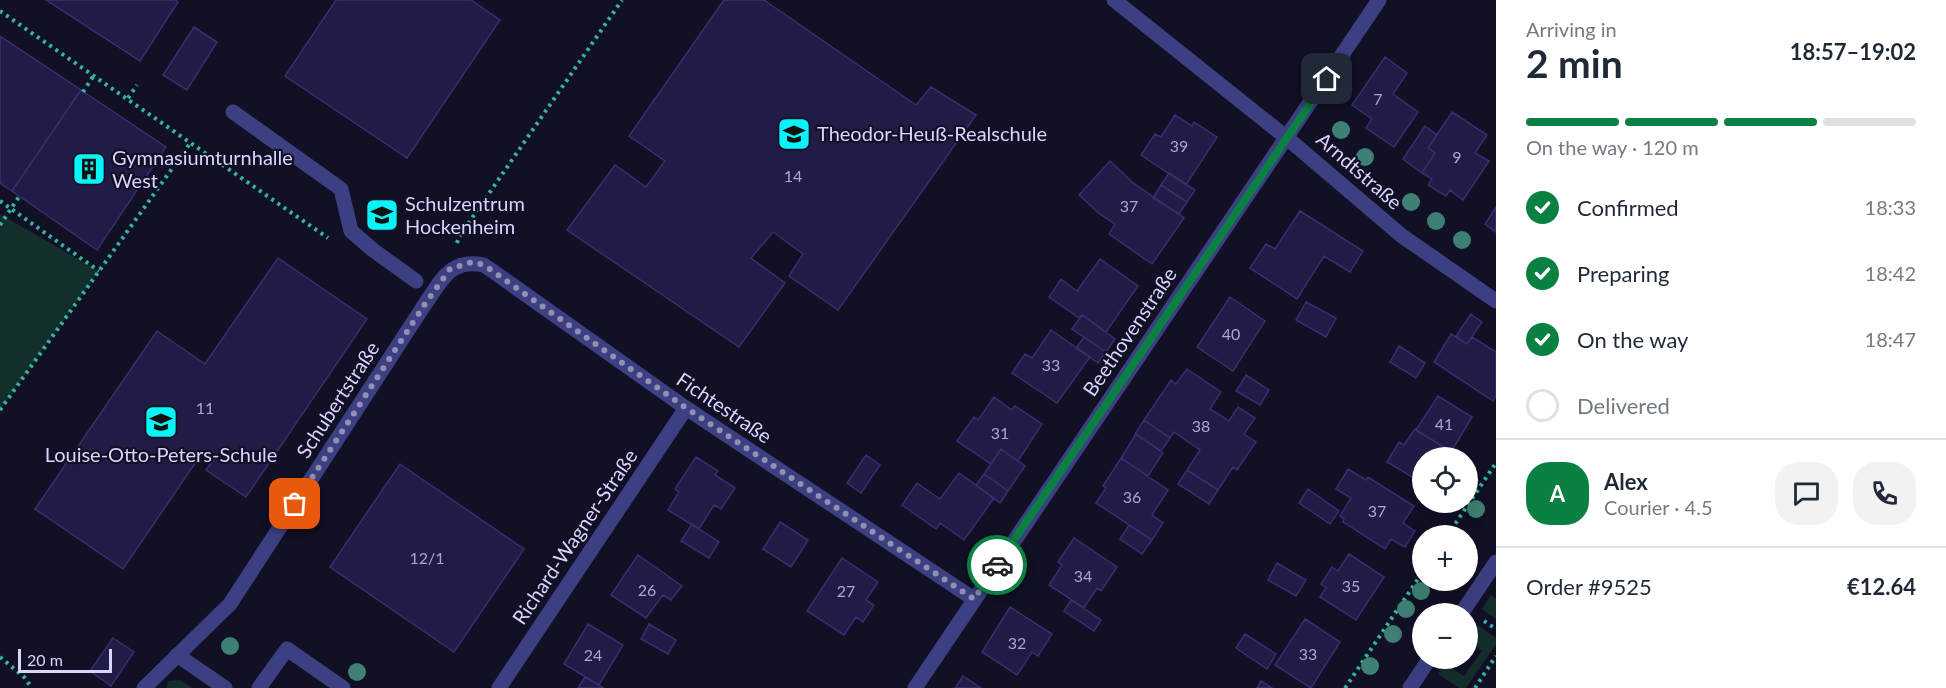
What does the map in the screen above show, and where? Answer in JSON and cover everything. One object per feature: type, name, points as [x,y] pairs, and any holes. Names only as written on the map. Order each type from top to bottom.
[{"type":"street","name":"Arndtstraße","points":[[1114,0],[1287,138],[1402,236],[1496,302]]},
{"type":"street","name":"Beethovenstraße","points":[[915,688],[1379,0]]},
{"type":"street","points":[[233,112],[341,189],[351,231],[416,281]]},
{"type":"street","name":"Fichtestraße","points":[[450,269],[472,262],[484,265],[686,408],[974,599]]},
{"type":"street","name":"Schubertstraße","points":[[144,688],[230,604],[450,269]]},
{"type":"street","name":"Richard-Wagner-Straße","points":[[499,688],[686,408]]},
{"type":"street","points":[[1468,603],[1496,562]]},
{"type":"street","points":[[259,688],[287,650],[343,688]]},
{"type":"street","points":[[177,655],[225,688]]},
{"type":"street","points":[[1410,688],[1423,669]]},
{"type":"path","points":[[450,269],[459,237],[622,0]]},
{"type":"path","points":[[0,11],[335,244]]},
{"type":"path","points":[[84,92],[94,75]]},
{"type":"path","points":[[128,98],[137,85]]},
{"type":"path","points":[[0,410],[191,142]]},
{"type":"path","points":[[0,225],[19,197]]},
{"type":"path","points":[[0,201],[99,271]]},
{"type":"path","points":[[1454,525],[1496,463]]},
{"type":"path","points":[[1345,688],[1412,588]]},
{"type":"path","points":[[1475,688],[1496,656]]},
{"type":"path","points":[[0,657],[24,677],[32,688]]},
{"type":"green space","points":[[0,214],[99,271],[0,410]]},
{"type":"green space","points":[[1491,595],[1496,599],[1496,619],[1482,609]]},
{"type":"green space","points":[[1478,625],[1496,638],[1496,644],[1466,688],[1459,688],[1438,674],[1441,669],[1452,669],[1464,676],[1469,669],[1478,669],[1478,657],[1482,651],[1478,648]]},
{"type":"green space","points":[[179,680],[193,688],[167,688],[168,681]]},
{"type":"building","points":[[46,0],[176,0],[178,2],[140,61]]},
{"type":"building","points":[[336,0],[471,0],[500,20],[407,158],[285,76]]},
{"type":"building","points":[[724,0],[764,0],[916,105],[931,87],[976,115],[838,310],[789,276],[803,254],[773,232],[751,258],[785,283],[739,347],[567,230],[615,165],[646,187],[665,161],[629,136]]},
{"type":"building","points":[[194,27],[217,42],[187,90],[163,75]]},
{"type":"building","points":[[0,36],[81,90],[12,191],[0,183]]},
{"type":"building","points":[[1385,57],[1407,73],[1393,94],[1418,112],[1394,147],[1366,128],[1372,119],[1352,105]]},
{"type":"building","name":"Gymnasiumturnhalle West","points":[[81,90],[166,147],[97,250],[12,191]]},
{"type":"building","points":[[1452,112],[1487,135],[1475,153],[1489,161],[1463,200],[1450,190],[1446,196],[1428,185],[1432,179],[1422,173],[1435,153],[1428,148]]},
{"type":"building","points":[[1175,115],[1192,126],[1194,122],[1217,137],[1186,185],[1141,155],[1155,134],[1161,137]]},
{"type":"building","points":[[1425,126],[1437,135],[1428,148],[1435,153],[1422,173],[1403,159]]},
{"type":"building","points":[[1110,161],[1132,182],[1184,218],[1152,264],[1109,234],[1115,224],[1079,195]]},
{"type":"building","points":[[1169,173],[1195,190],[1187,202],[1161,185]]},
{"type":"building","points":[[1161,185],[1187,202],[1179,214],[1153,198]]},
{"type":"building","points":[[1496,207],[1496,232],[1485,224]]},
{"type":"building","points":[[1300,211],[1363,251],[1350,272],[1324,256],[1297,299],[1250,268],[1266,244],[1275,249]]},
{"type":"building","points":[[278,258],[367,319],[246,497],[206,470],[213,460],[202,453],[123,569],[35,509],[157,331],[205,364]]},
{"type":"building","points":[[1100,259],[1138,286],[1106,332],[1082,315],[1079,318],[1049,297],[1061,279],[1077,291]]},
{"type":"building","points":[[1230,297],[1265,321],[1233,371],[1197,347]]},
{"type":"building","points":[[1306,302],[1336,318],[1326,337],[1296,320]]},
{"type":"building","points":[[1471,314],[1482,322],[1467,344],[1456,336]]},
{"type":"building","points":[[1082,315],[1115,339],[1106,352],[1072,329]]},
{"type":"building","points":[[1051,330],[1090,357],[1057,403],[1012,373],[1025,354],[1032,358]]},
{"type":"building","points":[[1451,334],[1467,344],[1472,337],[1496,352],[1496,395],[1493,401],[1434,362]]},
{"type":"building","points":[[1084,337],[1106,352],[1098,363],[1076,348]]},
{"type":"building","points":[[1399,346],[1425,363],[1416,378],[1390,362]]},
{"type":"building","points":[[1187,369],[1221,392],[1210,409],[1229,421],[1238,407],[1255,418],[1244,434],[1256,442],[1237,470],[1233,467],[1218,490],[1187,470],[1200,450],[1174,432],[1170,438],[1144,420],[1171,380],[1176,384]]},
{"type":"building","points":[[1246,375],[1269,390],[1260,405],[1236,391]]},
{"type":"building","points":[[1438,396],[1472,417],[1454,447],[1443,447],[1416,430]]},
{"type":"building","points":[[994,397],[1012,410],[1015,406],[1042,424],[1018,461],[1001,449],[991,464],[957,441],[974,417],[978,420]]},
{"type":"building","points":[[1144,420],[1170,438],[1161,451],[1135,434]]},
{"type":"building","points":[[1415,429],[1443,447],[1412,447],[1412,477],[1387,462],[1399,442],[1404,445]]},
{"type":"building","points":[[1136,434],[1163,453],[1148,476],[1121,458]]},
{"type":"building","points":[[1001,449],[1025,466],[1008,491],[984,474]]},
{"type":"building","points":[[866,455],[880,465],[861,493],[847,483]]},
{"type":"building","points":[[696,457],[718,471],[715,475],[735,488],[721,509],[714,505],[699,529],[668,510],[679,492],[675,489]]},
{"type":"building","points":[[1121,458],[1168,490],[1152,515],[1163,523],[1152,540],[1096,503],[1106,488],[1103,486]]},
{"type":"building","points":[[400,464],[524,549],[454,652],[330,567]]},
{"type":"building","points":[[1348,469],[1366,480],[1368,477],[1412,505],[1412,509],[1403,523],[1412,529],[1412,536],[1405,547],[1391,539],[1385,549],[1343,522],[1344,519],[1340,516],[1351,498],[1336,489]]},
{"type":"building","points":[[1187,470],[1218,490],[1209,504],[1178,484]]},
{"type":"building","points":[[959,473],[994,498],[964,540],[940,523],[936,529],[902,505],[917,483],[940,499]]},
{"type":"building","points":[[984,474],[1008,491],[1000,503],[976,485]]},
{"type":"building","points":[[1308,489],[1339,511],[1330,524],[1299,503]]},
{"type":"building","points":[[780,522],[808,540],[791,567],[763,549]]},
{"type":"building","points":[[692,524],[719,542],[709,558],[681,541]]},
{"type":"building","points":[[1129,525],[1152,540],[1142,554],[1120,539]]},
{"type":"building","points":[[1074,538],[1117,567],[1101,591],[1097,588],[1084,608],[1049,585],[1062,565],[1058,562]]},
{"type":"building","points":[[1349,554],[1384,577],[1356,620],[1320,597],[1326,588],[1321,584],[1332,567],[1338,571]]},
{"type":"building","points":[[638,555],[682,586],[671,600],[663,595],[646,618],[611,595]]},
{"type":"building","points":[[842,558],[878,582],[866,600],[874,605],[863,622],[856,617],[844,635],[807,611]]},
{"type":"building","points":[[1277,563],[1306,580],[1296,596],[1268,580]]},
{"type":"building","points":[[1071,600],[1101,620],[1094,631],[1064,611]]},
{"type":"building","points":[[1010,607],[1052,634],[1038,656],[1032,652],[1017,675],[982,652]]},
{"type":"building","points":[[1305,619],[1340,642],[1311,688],[1275,665]]},
{"type":"building","points":[[588,624],[623,645],[599,685],[564,664]]},
{"type":"building","points":[[649,624],[676,640],[668,654],[641,639]]},
{"type":"building","points":[[1245,634],[1276,654],[1267,669],[1236,648]]},
{"type":"building","points":[[113,638],[134,652],[111,686],[90,671]]},
{"type":"building","points":[[963,676],[981,688],[955,688]]},
{"type":"building","points":[[585,677],[599,685],[603,688],[578,688]]},
{"type":"building","points":[[1261,681],[1272,688],[1257,688]]},
{"type":"way so far","points":[[295,504],[450,269],[472,262],[484,265],[686,408],[974,599],[997,565]]},
{"type":"place","name":"Theodor-Heuß-Realschule","points":[[794,134]]},
{"type":"place","name":"Gymnasiumturnhalle West","points":[[89,169]]},
{"type":"place","name":"Schulzentrum Hockenheim","points":[[382,215]]},
{"type":"place","name":"Louise-Otto-Peters-Schule","points":[[161,422]]},
{"type":"route","points":[[997,565],[1327,79]]}]
